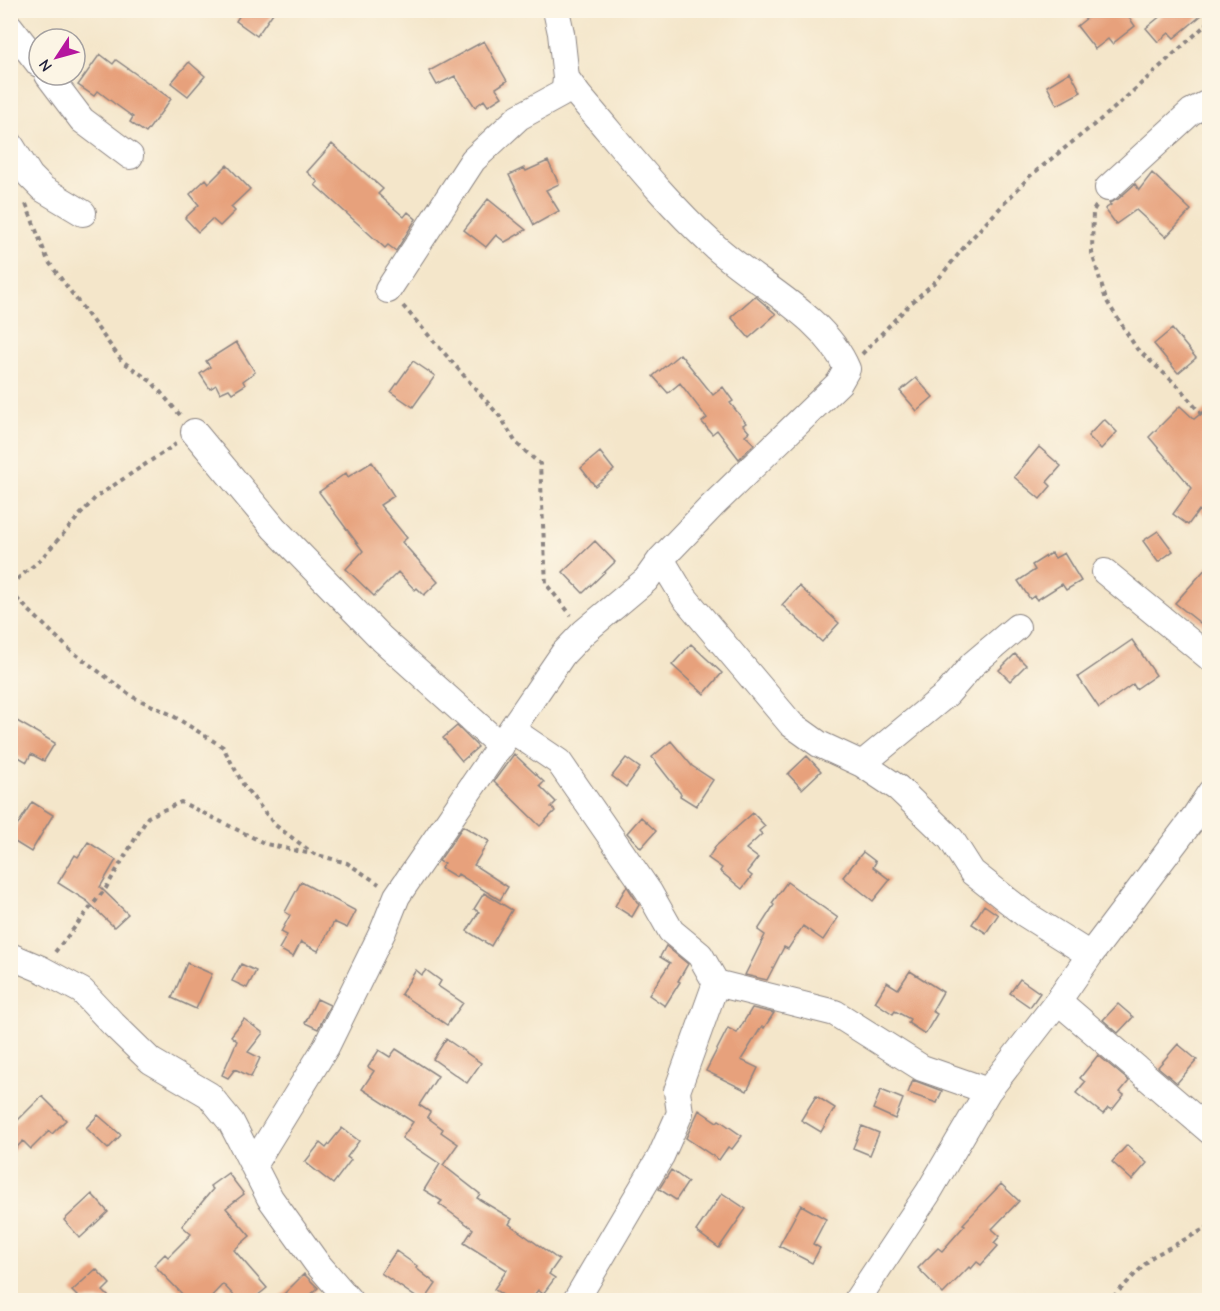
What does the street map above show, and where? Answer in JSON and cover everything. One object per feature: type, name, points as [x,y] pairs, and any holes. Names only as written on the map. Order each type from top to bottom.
[{"type":"street","points":[[388,290],[473,160],[519,117],[561,94],[565,88],[561,33],[556,10]]},
{"type":"street","points":[[10,27],[27,49]]},
{"type":"street","points":[[254,1164],[326,1047],[397,896],[563,654],[584,632],[646,580],[661,559],[712,506],[839,383],[848,369],[833,343],[816,325],[713,245],[689,222],[579,96],[566,78]]},
{"type":"street","points":[[57,87],[82,120],[130,156]]},
{"type":"street","points":[[1108,188],[1191,112],[1209,102]]},
{"type":"street","points":[[10,144],[30,176],[43,189],[83,213]]},
{"type":"street","points":[[194,432],[274,528],[382,639],[506,738],[559,762],[649,892],[671,931],[700,955],[716,983],[835,1013],[922,1068],[988,1091]]},
{"type":"street","points":[[661,559],[684,597],[791,724],[819,744],[862,764],[898,788],[951,839],[972,872],[1025,914],[1090,955]]},
{"type":"street","points":[[1105,572],[1209,658]]},
{"type":"street","points":[[862,764],[947,694],[973,664],[1017,627]]},
{"type":"street","points":[[858,1300],[928,1194],[988,1091],[1058,1001],[1195,816],[1209,793]]},
{"type":"street","points":[[10,956],[41,969],[82,991],[151,1061],[209,1095],[231,1122],[270,1197],[316,1262],[349,1300]]},
{"type":"street","points":[[576,1300],[660,1156],[680,1113],[677,1091],[716,983]]},
{"type":"street","points":[[1058,1001],[1209,1131]]},
{"type":"path","points":[[848,369],[907,307],[939,278],[969,241],[1030,176],[1111,111],[1209,21]]},
{"type":"path","points":[[1108,188],[1094,211],[1092,253],[1106,300],[1137,349],[1178,386],[1209,425]]},
{"type":"path","points":[[10,585],[39,561],[96,497],[194,432],[152,382],[122,361],[48,261],[23,199]]},
{"type":"path","points":[[388,290],[502,418],[516,443],[540,464],[546,584],[584,632]]},
{"type":"path","points":[[10,592],[70,650],[133,698],[170,714],[223,747],[244,786],[275,825],[314,854]]},
{"type":"path","points":[[41,969],[106,888],[148,817],[181,802],[266,844],[347,863],[397,896]]},
{"type":"path","points":[[1105,1300],[1111,1299],[1152,1257],[1209,1226]]},
{"type":"building","points":[[243,10],[275,10],[257,36],[236,21]]},
{"type":"building","points":[[1097,10],[1124,10],[1135,26],[1112,44],[1108,39],[1095,49],[1077,26]]},
{"type":"building","points":[[1168,10],[1208,10],[1174,38],[1169,33],[1158,42],[1146,28]]},
{"type":"building","points":[[484,41],[507,81],[496,88],[502,97],[488,106],[484,100],[475,107],[455,76],[437,85],[429,71]]},
{"type":"building","points":[[100,54],[113,64],[116,60],[171,99],[146,133],[130,122],[133,117],[98,91],[94,96],[81,87],[87,87],[87,72]]},
{"type":"building","points":[[189,62],[205,76],[188,96],[171,83]]},
{"type":"building","points":[[1070,72],[1081,92],[1057,105],[1047,86]]},
{"type":"building","points":[[332,144],[383,189],[378,194],[404,217],[408,212],[416,219],[396,251],[388,245],[385,248],[315,185],[318,182],[307,172]]},
{"type":"building","points":[[548,161],[559,184],[546,190],[559,211],[534,225],[509,175],[524,168],[526,171]]},
{"type":"building","points":[[227,165],[250,189],[231,207],[235,211],[220,226],[212,219],[198,232],[185,218],[199,205],[190,194],[206,179],[209,183]]},
{"type":"building","points":[[1152,173],[1191,210],[1166,237],[1136,210],[1116,224],[1105,209],[1111,205],[1109,203],[1118,199],[1135,184],[1139,190]]},
{"type":"building","points":[[488,199],[526,230],[505,242],[496,235],[486,247],[464,230]]},
{"type":"building","points":[[755,296],[776,314],[749,338],[731,317]]},
{"type":"building","points":[[1172,329],[1196,358],[1178,373],[1154,344]]},
{"type":"building","points":[[236,342],[255,372],[243,381],[245,385],[232,393],[229,389],[220,393],[216,385],[210,389],[200,374],[210,367],[206,361]]},
{"type":"building","points":[[680,354],[713,395],[723,387],[733,401],[730,403],[746,423],[743,425],[749,432],[745,435],[754,444],[739,459],[717,430],[712,434],[702,422],[707,418],[680,383],[668,393],[653,376]]},
{"type":"building","points":[[413,361],[435,376],[413,407],[391,392]]},
{"type":"building","points":[[916,378],[933,397],[917,411],[900,391]]},
{"type":"building","points":[[1180,406],[1194,419],[1209,407],[1209,519],[1199,510],[1188,525],[1173,514],[1192,488],[1149,437]]},
{"type":"building","points":[[1104,419],[1117,432],[1101,449],[1088,436]]},
{"type":"building","points":[[1039,447],[1061,466],[1047,482],[1051,486],[1040,499],[1014,477]]},
{"type":"building","points":[[600,452],[614,470],[595,486],[581,468]]},
{"type":"building","points":[[372,462],[394,496],[380,505],[407,538],[402,542],[438,582],[424,595],[417,588],[415,590],[398,572],[374,596],[346,569],[363,551],[319,492],[346,473],[348,477]]},
{"type":"building","points":[[1158,531],[1173,551],[1158,562],[1143,541]]},
{"type":"building","points":[[595,541],[615,562],[583,593],[563,572]]},
{"type":"building","points":[[1051,553],[1055,558],[1064,553],[1081,581],[1066,590],[1062,584],[1037,600],[1034,596],[1030,599],[1018,581],[1035,570],[1032,565]]},
{"type":"building","points":[[1209,565],[1209,630],[1175,603]]},
{"type":"building","points":[[799,586],[839,623],[822,642],[782,605]]},
{"type":"building","points":[[1132,640],[1156,675],[1136,689],[1133,684],[1099,708],[1078,677]]},
{"type":"building","points":[[691,644],[722,673],[704,694],[672,665]]},
{"type":"building","points":[[1015,654],[1026,665],[1010,681],[999,670]]},
{"type":"building","points":[[10,717],[55,743],[44,761],[31,754],[27,762],[10,752]]},
{"type":"building","points":[[457,726],[478,747],[462,761],[443,738]]},
{"type":"building","points":[[671,741],[692,766],[713,780],[696,806],[680,796],[681,794],[652,757]]},
{"type":"building","points":[[514,754],[544,782],[540,786],[556,802],[551,807],[555,811],[540,826],[494,781]]},
{"type":"building","points":[[807,756],[821,771],[802,789],[788,774]]},
{"type":"building","points":[[626,758],[640,768],[626,787],[612,776]]},
{"type":"building","points":[[32,802],[53,815],[31,852],[10,837]]},
{"type":"building","points":[[753,813],[765,826],[759,831],[762,834],[746,849],[758,858],[747,872],[752,876],[742,889],[720,871],[722,868],[708,858],[716,846]]},
{"type":"building","points":[[641,817],[656,831],[641,848],[627,833]]},
{"type":"building","points":[[463,826],[489,841],[474,865],[508,887],[500,900],[458,874],[456,877],[441,868],[444,864],[439,861]]},
{"type":"building","points":[[88,842],[116,860],[100,887],[128,914],[114,927],[87,901],[58,883],[75,855],[78,857]]},
{"type":"building","points":[[863,852],[876,862],[873,867],[890,880],[873,901],[843,877]]},
{"type":"building","points":[[301,882],[356,911],[347,928],[334,922],[318,951],[301,942],[293,957],[279,949],[287,935],[281,932],[290,915],[285,912]]},
{"type":"building","points":[[787,882],[838,918],[823,940],[803,926],[788,949],[784,947],[767,980],[745,975],[765,935],[758,930],[774,905],[772,903]]},
{"type":"building","points":[[627,886],[639,905],[632,917],[615,906]]},
{"type":"building","points":[[484,893],[512,910],[491,946],[467,931],[479,912],[474,909]]},
{"type":"building","points":[[984,905],[998,915],[986,933],[972,924]]},
{"type":"building","points":[[666,946],[688,964],[665,1006],[649,995],[670,963],[660,957]]},
{"type":"building","points":[[187,963],[212,974],[196,1009],[172,998]]},
{"type":"building","points":[[241,964],[256,971],[247,988],[232,981]]},
{"type":"building","points":[[416,970],[422,975],[426,970],[441,981],[438,986],[463,1003],[447,1025],[401,994]]},
{"type":"building","points":[[910,971],[943,992],[932,1011],[937,1014],[925,1034],[908,1023],[910,1019],[895,1011],[893,1014],[875,1002],[887,982],[898,989]]},
{"type":"building","points":[[1020,979],[1040,993],[1030,1007],[1010,993]]},
{"type":"building","points":[[317,999],[330,1005],[318,1029],[305,1023]]},
{"type":"building","points":[[1118,1004],[1133,1017],[1118,1033],[1103,1020]]},
{"type":"building","points":[[752,1008],[774,1013],[764,1028],[762,1026],[741,1060],[758,1068],[747,1091],[706,1071],[728,1028],[737,1033]]},
{"type":"building","points":[[244,1019],[263,1033],[248,1052],[260,1058],[251,1077],[235,1069],[228,1078],[222,1075],[237,1041],[231,1036]]},
{"type":"building","points":[[446,1039],[481,1063],[467,1083],[433,1059]]},
{"type":"building","points":[[1178,1044],[1197,1060],[1177,1083],[1158,1067]]},
{"type":"building","points":[[396,1049],[438,1076],[419,1105],[430,1112],[427,1117],[443,1129],[441,1132],[458,1144],[443,1165],[480,1194],[477,1198],[512,1219],[509,1224],[559,1260],[549,1274],[555,1278],[543,1294],[538,1290],[530,1300],[510,1300],[494,1289],[507,1270],[464,1243],[473,1229],[439,1204],[442,1201],[424,1190],[440,1164],[402,1138],[413,1122],[362,1089],[374,1071],[368,1067],[379,1050],[390,1057]]},
{"type":"building","points":[[1098,1055],[1129,1081],[1120,1092],[1124,1095],[1112,1110],[1108,1108],[1103,1114],[1076,1093],[1085,1082],[1080,1078]]},
{"type":"building","points":[[913,1080],[942,1091],[937,1103],[908,1093]]},
{"type":"building","points":[[881,1090],[903,1099],[895,1119],[873,1109]]},
{"type":"building","points":[[42,1096],[66,1120],[52,1134],[49,1131],[31,1149],[23,1141],[10,1154],[10,1128]]},
{"type":"building","points":[[816,1096],[835,1108],[821,1132],[801,1120]]},
{"type":"building","points":[[699,1110],[742,1136],[732,1149],[728,1147],[719,1160],[686,1138]]},
{"type":"building","points":[[98,1115],[121,1135],[108,1149],[86,1128]]},
{"type":"building","points":[[862,1126],[879,1133],[870,1155],[853,1148]]},
{"type":"building","points":[[342,1128],[359,1141],[347,1157],[351,1160],[333,1184],[305,1162],[320,1143],[326,1148]]},
{"type":"building","points":[[1127,1145],[1147,1163],[1132,1180],[1112,1162]]},
{"type":"building","points":[[671,1170],[688,1182],[676,1200],[659,1189]]},
{"type":"building","points":[[228,1173],[244,1194],[226,1208],[250,1236],[234,1250],[267,1288],[252,1300],[238,1300],[223,1284],[208,1300],[188,1300],[154,1265],[165,1254],[168,1257],[191,1234],[182,1226],[213,1189],[210,1186]]},
{"type":"building","points":[[1001,1184],[1019,1201],[992,1229],[1000,1236],[994,1243],[998,1246],[981,1265],[977,1262],[971,1269],[969,1267],[943,1294],[918,1268],[938,1248],[942,1251],[965,1225],[963,1224]]},
{"type":"building","points":[[722,1193],[746,1209],[719,1248],[696,1231]]},
{"type":"building","points":[[92,1194],[108,1212],[80,1238],[64,1220]]},
{"type":"building","points":[[801,1205],[826,1219],[813,1244],[820,1248],[812,1263],[779,1246]]},
{"type":"building","points":[[396,1251],[436,1284],[425,1300],[420,1300],[381,1273]]},
{"type":"building","points":[[96,1269],[110,1284],[103,1291],[112,1300],[81,1300],[72,1291]]},
{"type":"building","points":[[304,1274],[318,1288],[305,1300],[278,1300]]}]
